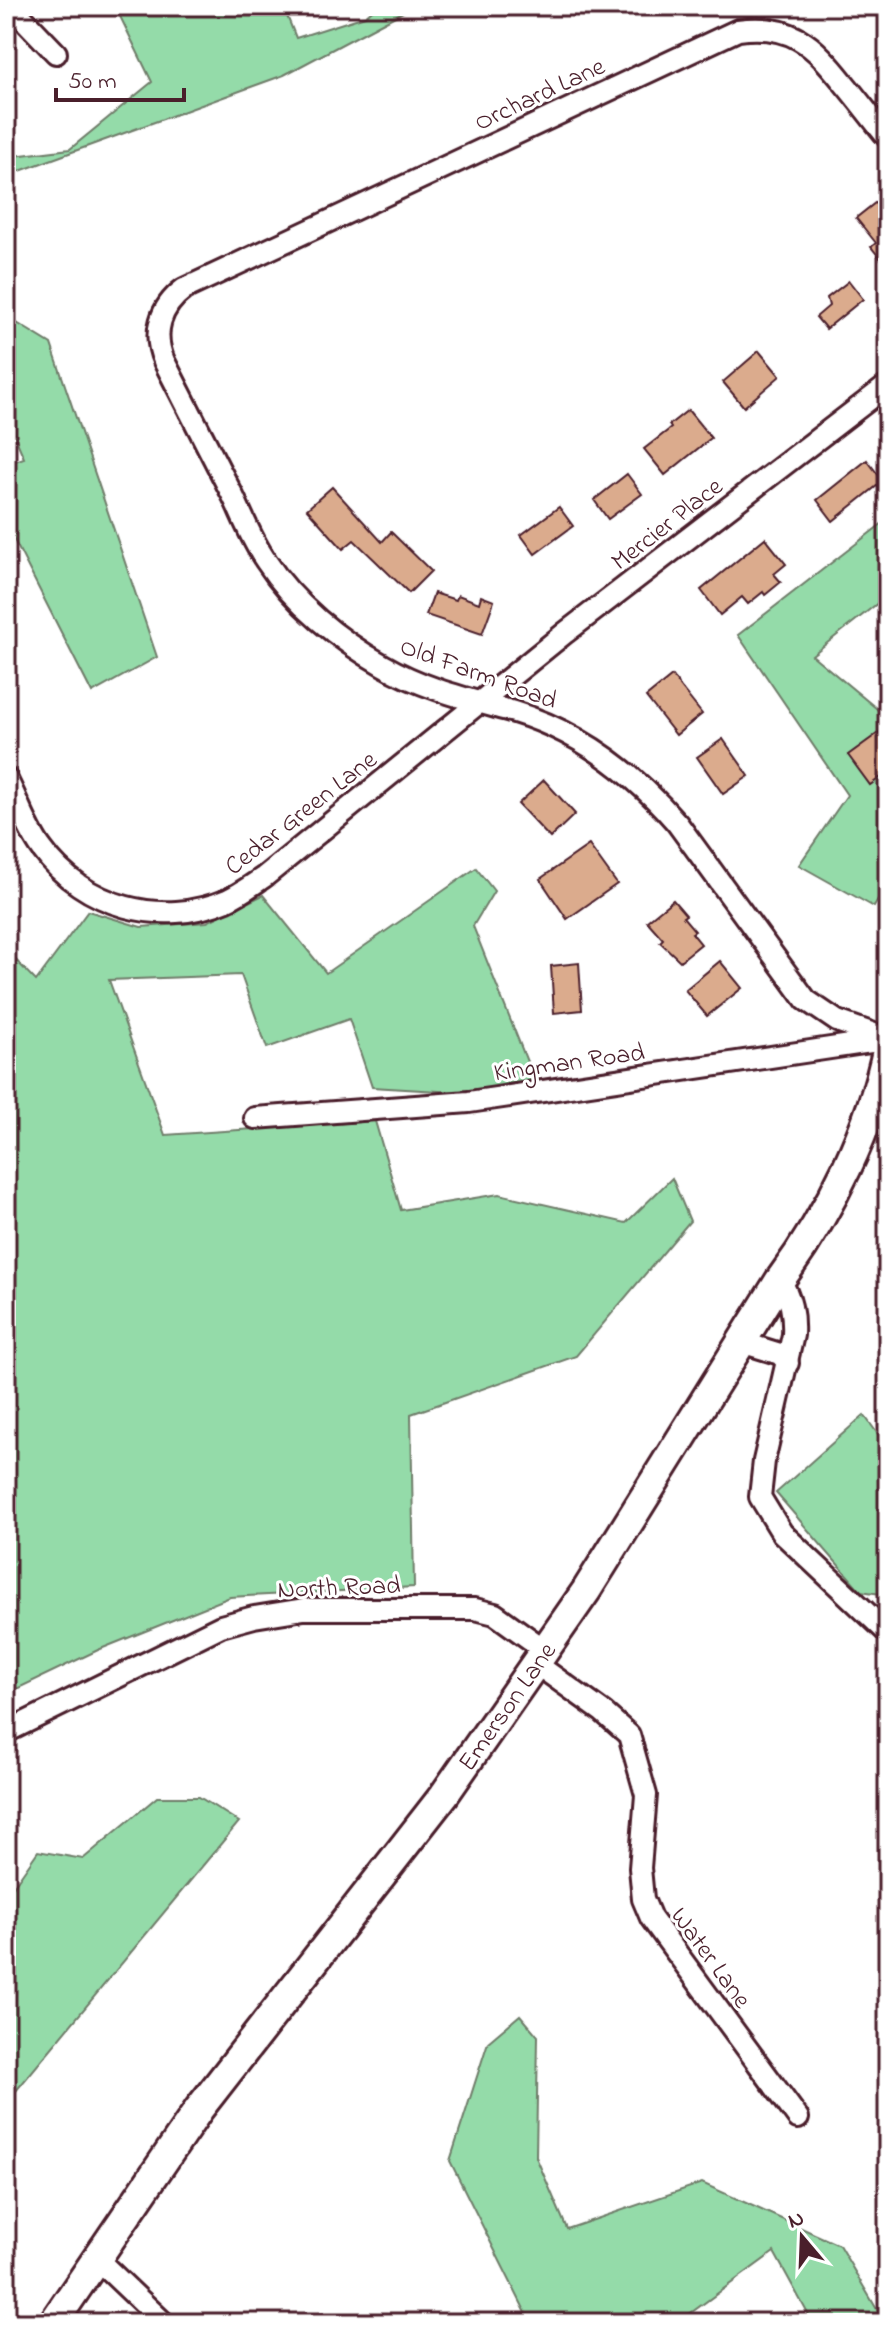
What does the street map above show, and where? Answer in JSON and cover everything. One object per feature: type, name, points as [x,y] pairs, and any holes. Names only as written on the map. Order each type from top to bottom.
[{"type":"street","points":[[11,6],[56,53]]},
{"type":"street","name":"Orchard Lane","points":[[184,289],[738,30],[774,29],[808,43],[822,55],[888,138]]},
{"type":"street","name":"Old Farm Road","points":[[184,289],[165,309],[159,325],[161,353],[265,561],[290,591],[350,644],[384,666],[420,684],[544,722],[594,748],[630,774],[677,823],[806,1000],[837,1021],[888,1039]]},
{"type":"street","name":"Mercier Place","points":[[478,704],[565,633],[888,385]]},
{"type":"street","name":"Cedar Green Lane","points":[[6,778],[42,849],[75,883],[103,899],[133,909],[181,912],[227,900],[264,877],[478,704]]},
{"type":"street","name":"Kingman Road","points":[[255,1118],[469,1102],[888,1039]]},
{"type":"street","name":"Emerson Lane","points":[[53,2323],[199,2109],[444,1795],[586,1591],[831,1200],[862,1131],[888,1046]]},
{"type":"street","points":[[780,1280],[788,1292],[794,1315],[793,1335],[788,1363],[780,1382],[760,1497],[782,1533],[888,1633]]},
{"type":"street","points":[[741,1342],[780,1354],[788,1363]]},
{"type":"street","name":"North Road","points":[[6,1732],[221,1626],[279,1612],[304,1609],[475,1609],[495,1614],[540,1656]]},
{"type":"street","name":"Water Lane","points":[[540,1656],[629,1735],[646,1795],[640,1868],[643,1899],[651,1918],[798,2118]]},
{"type":"street","points":[[97,2259],[164,2323]]},
{"type":"green space","points":[[115,6],[283,6],[296,38],[365,16],[377,6],[414,6],[284,75],[6,176],[6,157],[70,149],[152,82]]},
{"type":"green space","points":[[6,233],[12,320],[51,344],[157,657],[92,693],[6,524],[6,464],[24,458],[6,416]]},
{"type":"green space","points":[[888,519],[888,595],[812,655],[888,718],[888,883],[874,907],[799,865],[847,795],[738,635]]},
{"type":"green space","points":[[476,868],[494,891],[473,926],[541,1097],[372,1087],[349,1019],[267,1048],[241,975],[109,980],[165,1135],[375,1121],[401,1210],[499,1194],[626,1223],[672,1178],[690,1221],[576,1356],[411,1414],[414,1587],[230,1597],[98,1650],[6,1694],[6,950],[36,981],[88,911],[141,927],[207,922],[263,895],[326,973]]},
{"type":"green space","points":[[864,1415],[888,1448],[888,1595],[861,1591],[776,1493]]},
{"type":"green space","points":[[157,1797],[199,1797],[239,1822],[6,2103],[6,1897],[38,1851],[83,1859]]},
{"type":"green space","points":[[520,2015],[538,2036],[536,2157],[567,2229],[702,2183],[839,2245],[885,2323],[813,2323],[774,2252],[677,2323],[531,2323],[450,2161],[488,2042]]},
{"type":"building","points":[[880,199],[888,209],[888,268],[871,247],[876,243],[856,218]]},
{"type":"building","points":[[849,281],[863,299],[826,329],[816,317],[829,306],[827,298]]},
{"type":"building","points":[[759,351],[780,376],[744,407],[723,382]]},
{"type":"building","points":[[688,410],[711,438],[665,475],[644,449]]},
{"type":"building","points":[[867,460],[883,481],[833,521],[817,500]]},
{"type":"building","points":[[627,474],[642,494],[608,519],[594,500]]},
{"type":"building","points":[[332,487],[382,542],[391,532],[431,571],[409,593],[354,540],[343,549],[307,509]]},
{"type":"building","points":[[559,507],[573,526],[535,554],[521,535]]},
{"type":"building","points":[[765,538],[786,564],[774,574],[781,582],[748,604],[742,597],[720,615],[701,590]]},
{"type":"building","points":[[434,593],[456,600],[458,595],[479,603],[481,596],[494,601],[482,634],[426,615]]},
{"type":"building","points":[[672,676],[702,714],[676,735],[646,697]]},
{"type":"building","points":[[888,726],[888,772],[870,785],[848,755]]},
{"type":"building","points":[[723,739],[749,776],[723,794],[697,757]]},
{"type":"building","points":[[544,780],[575,814],[550,838],[518,804]]},
{"type":"building","points":[[589,845],[617,884],[567,919],[540,879]]},
{"type":"building","points":[[673,900],[686,915],[683,917],[701,944],[680,961],[660,942],[663,939],[647,921]]},
{"type":"building","points":[[720,961],[742,988],[707,1016],[685,990]]},
{"type":"building","points":[[579,963],[582,1010],[554,1013],[551,966]]}]
